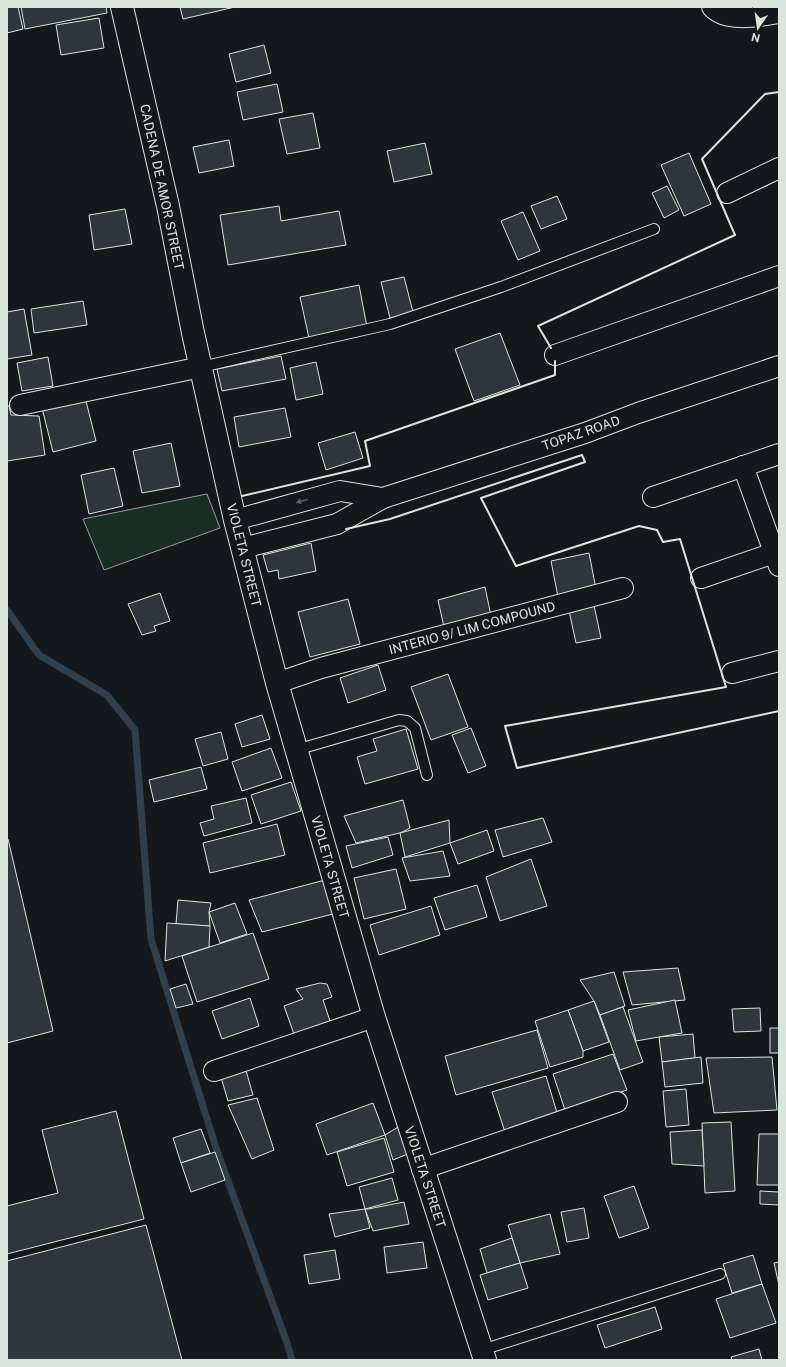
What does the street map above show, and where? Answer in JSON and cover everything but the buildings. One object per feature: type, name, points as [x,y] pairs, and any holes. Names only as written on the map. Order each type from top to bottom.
[{"type":"main road","name":"CADENA DE AMOR STREET","points":[[122,7],[168,206],[176,252],[201,367]]},
{"type":"main road","name":"VIOLETA STREET","points":[[201,367],[235,520],[296,750],[374,1017],[483,1355]]},
{"type":"street","points":[[712,7],[716,12],[745,18],[779,13]]},
{"type":"street","points":[[727,193],[779,168]]},
{"type":"street","points":[[555,355],[779,276]]},
{"type":"street","name":"TOPAZ ROAD","points":[[243,548],[337,524],[383,498],[585,433],[638,413],[779,366]]},
{"type":"street","points":[[20,405],[201,367]]},
{"type":"street","points":[[653,497],[779,454]]},
{"type":"street","points":[[701,578],[777,559],[743,466]]},
{"type":"street","name":"TOPAZ ROAD","points":[[235,520],[340,491],[383,498]]},
{"type":"street","name":"INTERIO 9/ LIM COMPOUND","points":[[277,683],[321,668],[623,588]]},
{"type":"street","points":[[732,672],[779,660]]},
{"type":"street","points":[[214,1071],[374,1017]]},
{"type":"street","points":[[422,1169],[617,1102]]},
{"type":"lane","points":[[201,367],[390,324],[501,288],[654,229]]},
{"type":"lane","points":[[296,750],[399,720],[407,721],[415,728],[427,776]]},
{"type":"lane","points":[[483,1355],[720,1274]]},
{"type":"green space","points":[[207,494],[220,528],[104,570],[83,519]]},
{"type":"waterway","points":[[7,610],[39,655],[107,695],[135,730],[151,939],[217,1151],[292,1360]]},
{"type":"wall","points":[[551,348],[538,326],[735,235],[702,159],[765,94],[779,92]]},
{"type":"wall","points":[[242,496],[370,466],[365,441],[555,375],[555,361]]},
{"type":"wall","points":[[346,529],[390,519],[582,455],[585,462],[481,498],[516,566],[639,526],[657,530],[663,542],[680,539],[726,687],[505,726],[517,768],[779,711]]}]
